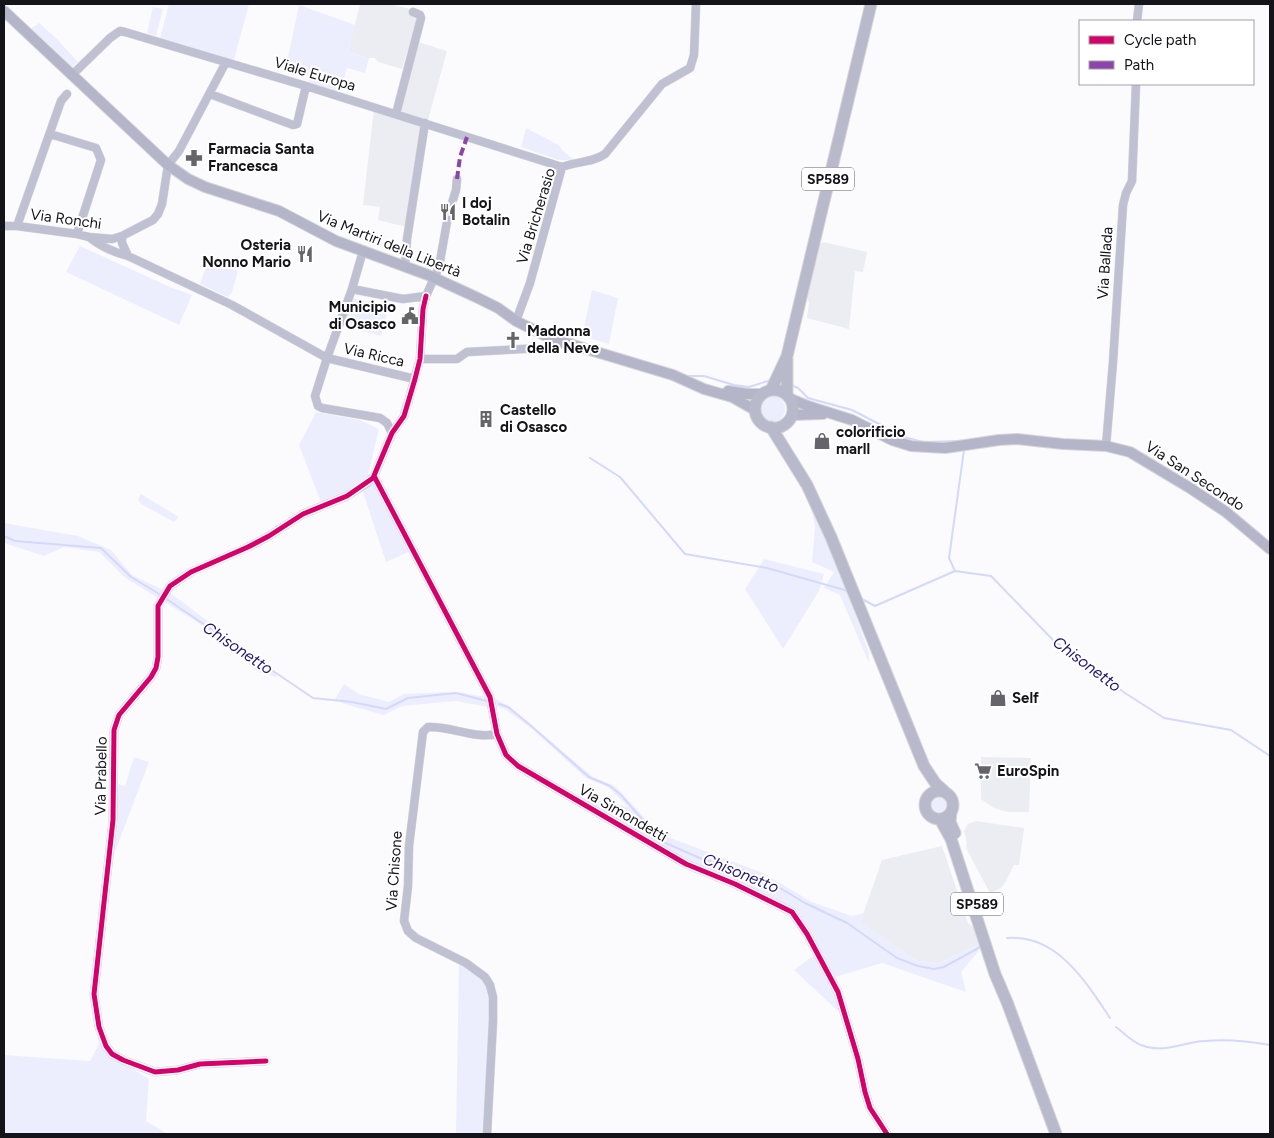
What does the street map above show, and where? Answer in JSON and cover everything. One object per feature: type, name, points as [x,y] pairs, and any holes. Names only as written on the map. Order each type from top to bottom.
[{"type":"main road","name":"SP589","points":[[787,453],[786,436],[792,404],[789,397],[787,356],[871,4]]},
{"type":"main road","name":"SP589","points":[[787,356],[766,392],[755,404],[756,415],[762,423],[771,428],[807,485],[831,537],[924,766],[936,784],[952,799],[953,806],[950,812],[950,822],[1005,995],[1056,1134]]},
{"type":"main road","name":"SP589","points":[[766,392],[777,390],[789,397]]},
{"type":"main road","points":[[771,428],[782,426],[791,417]]},
{"type":"main road","name":"SP589","points":[[924,766],[927,785],[925,810],[928,814],[940,819],[950,838],[980,932],[995,974],[1005,995]]},
{"type":"main road","points":[[925,801],[930,793],[944,791]]},
{"type":"main road","points":[[940,819],[950,812]]},
{"type":"street","name":"Via Bricherasio","points":[[516,321],[530,283],[562,167],[598,159],[605,154],[662,84],[690,68],[694,55],[696,4]]},
{"type":"street","points":[[1137,20],[1139,4]]},
{"type":"street","name":"SP589","points":[[4,10],[73,76]]},
{"type":"street","points":[[396,114],[421,18],[414,12]]},
{"type":"street","name":"Viale Europa","points":[[73,76],[110,38],[120,31],[306,86],[562,167]]},
{"type":"street","points":[[168,166],[179,151],[226,62]]},
{"type":"street","name":"Via Martiri della Libertà","points":[[73,76],[168,166],[204,187],[279,211],[336,241],[435,278],[498,308],[516,321],[541,334],[565,343],[641,364],[692,382]]},
{"type":"street","name":"Via Ballada","points":[[1106,446],[1123,205],[1126,192],[1132,182],[1136,85]]},
{"type":"street","points":[[210,94],[292,125],[297,124],[306,86]]},
{"type":"street","points":[[17,226],[61,101],[66,94]]},
{"type":"street","points":[[405,266],[407,239],[425,123]]},
{"type":"street","points":[[50,134],[96,148],[101,160],[77,234]]},
{"type":"street","name":"Via Ronchi","points":[[4,226],[17,226],[112,239],[122,236],[153,220],[158,214],[162,204],[168,166]]},
{"type":"street","points":[[374,476],[392,433],[404,416],[416,379],[420,359],[423,309],[426,296],[435,278],[457,179]]},
{"type":"street","points":[[122,236],[122,243],[128,256]]},
{"type":"street","name":"Via Ricca","points":[[89,237],[100,246],[128,256],[232,304],[326,358],[416,379]]},
{"type":"street","points":[[363,251],[315,396],[318,406],[322,408],[380,418],[387,423],[392,433]]},
{"type":"street","points":[[352,289],[403,299],[426,296]]},
{"type":"street","points":[[420,359],[457,359],[467,352],[543,348],[565,343]]},
{"type":"street","name":"SP589","points":[[692,382],[735,392],[766,392]]},
{"type":"street","name":"SP589","points":[[692,382],[704,389],[732,397],[755,410]]},
{"type":"street","name":"Via San Secondo","points":[[789,397],[808,406],[852,420],[892,440],[911,446],[945,448],[1017,438],[1063,444],[1106,446],[1130,452],[1226,512],[1270,549]]},
{"type":"street","points":[[791,417],[834,413]]},
{"type":"street","name":"Via Prabello","points":[[266,1061],[200,1064],[178,1070],[155,1072],[123,1060],[112,1054],[106,1046],[99,1027],[94,994],[114,820],[114,730],[119,715],[151,677],[156,668],[158,657],[158,606],[170,586],[191,572],[248,546],[303,514],[347,496],[374,476]]},
{"type":"street","name":"Via Simondetti","points":[[374,476],[490,697],[497,734],[506,755],[518,766],[686,864],[735,884],[792,912],[807,934],[838,992],[858,1059],[864,1092],[870,1108],[887,1134]]},
{"type":"street","name":"Via Chisone","points":[[487,1134],[493,1021],[493,997],[490,985],[480,973],[466,963],[416,938],[408,931],[404,921],[408,886],[409,846],[423,732],[428,727],[437,726],[487,736],[497,734]]},
{"type":"shaded area","points":[[169,4],[249,4],[234,60],[160,38]]},
{"type":"shaded area","points":[[360,4],[389,4],[414,10],[413,17],[417,20],[402,69],[378,62],[375,58],[348,52]]},
{"type":"shaded area","points":[[299,5],[355,25],[348,52],[369,58],[365,73],[347,68],[340,93],[309,82],[309,76],[286,67]]},
{"type":"shaded area","points":[[153,7],[163,9],[156,36],[147,33]]},
{"type":"shaded area","points":[[39,23],[78,62],[70,69],[29,30]]},
{"type":"shaded area","points":[[418,42],[447,51],[428,120],[399,112]]},
{"type":"shaded area","points":[[374,109],[422,125],[406,227],[378,220],[380,207],[363,205]]},
{"type":"shaded area","points":[[526,128],[559,145],[574,160],[558,160],[521,147]]},
{"type":"shaded area","points":[[823,242],[867,252],[863,272],[855,271],[849,329],[807,318],[809,303],[805,293],[816,246]]},
{"type":"shaded area","points":[[80,246],[192,295],[179,325],[66,272]]},
{"type":"shaded area","points":[[208,261],[238,271],[232,292],[228,297],[200,284]]},
{"type":"shaded area","points":[[592,290],[618,298],[609,344],[582,336]]},
{"type":"shaded area","points":[[353,298],[388,309],[381,336],[343,326]]},
{"type":"shaded area","points":[[771,395],[781,399],[785,409],[781,419],[771,423],[761,419],[757,409],[761,399]]},
{"type":"shaded area","points":[[316,412],[360,420],[379,429],[367,479],[345,494],[322,505],[299,445]]},
{"type":"shaded area","points":[[372,483],[376,485],[411,551],[386,562],[362,489]]},
{"type":"shaded area","points":[[141,494],[179,517],[174,522],[141,504],[138,499]]},
{"type":"shaded area","points":[[811,506],[849,597],[869,653],[869,663],[840,595],[824,588],[834,572],[812,562],[815,527]]},
{"type":"shaded area","points":[[4,523],[78,536],[111,550],[132,575],[163,590],[158,598],[124,577],[99,552],[64,547],[44,556],[4,543]]},
{"type":"shaded area","points":[[764,559],[824,574],[819,591],[783,649],[745,589]]},
{"type":"shaded area","points":[[169,592],[277,673],[276,677],[258,672],[205,627],[163,601]]},
{"type":"shaded area","points":[[344,684],[359,694],[389,702],[404,694],[445,692],[486,697],[488,707],[455,701],[402,706],[384,715],[344,704],[335,699]]},
{"type":"shaded area","points":[[494,698],[509,706],[593,777],[615,786],[660,834],[763,873],[812,902],[852,916],[864,913],[861,923],[917,961],[939,963],[980,944],[979,951],[961,972],[966,992],[882,963],[832,978],[798,914],[685,861],[571,795],[628,807],[608,787],[586,778],[532,729],[505,709],[495,706]]},
{"type":"shaded area","points":[[134,757],[149,762],[110,865],[115,783],[125,786]]},
{"type":"shaded area","points":[[981,757],[1031,758],[1029,812],[1007,812],[994,808],[981,799]]},
{"type":"shaded area","points":[[938,795],[944,798],[947,804],[944,810],[938,813],[932,810],[929,804],[932,798]]},
{"type":"shaded area","points":[[976,821],[1024,828],[1019,865],[1014,865],[1001,888],[990,893],[967,850],[964,831],[968,824]]},
{"type":"shaded area","points":[[942,846],[968,923],[975,929],[980,944],[939,963],[917,961],[860,923],[882,860]]},
{"type":"shaded area","points":[[813,956],[818,958],[836,994],[840,1013],[794,970]]},
{"type":"shaded area","points":[[459,962],[482,976],[491,996],[485,1134],[456,1133]]},
{"type":"shaded area","points":[[100,1042],[111,1056],[149,1079],[146,1121],[168,1134],[4,1134],[4,1055],[90,1061]]},
{"type":"waterway","points":[[552,331],[574,340]]},
{"type":"waterway","points":[[686,376],[704,376],[734,385],[749,387],[771,380]]},
{"type":"waterway","points":[[791,385],[798,388],[808,398],[852,410],[904,437],[923,442],[960,441]]},
{"type":"waterway","points":[[955,571],[949,558],[964,450]]},
{"type":"waterway","name":"Chisonetto","points":[[590,458],[620,477],[685,554],[767,568],[848,591]]},
{"type":"waterway","name":"Chisonetto","points":[[4,536],[15,541],[101,548],[131,577],[161,595]]},
{"type":"waterway","name":"Chisonetto","points":[[862,599],[875,606],[955,571],[991,576],[1053,640],[1125,693],[1164,718],[1231,730],[1270,756]]},
{"type":"waterway","name":"Chisonetto","points":[[165,598],[313,698],[352,702],[386,709],[408,698],[456,693],[487,701]]},
{"type":"waterway","name":"Chisonetto","points":[[499,704],[508,707],[529,724],[589,777],[610,786],[621,795],[661,841],[702,859],[743,870],[775,885],[805,903],[847,923],[897,958],[918,966],[934,969],[944,967],[982,946]]},
{"type":"waterway","name":"Chisonetto","points":[[1007,938],[1025,939],[1041,944],[1055,952],[1080,976],[1110,1018]]},
{"type":"waterway","name":"Chisonetto","points":[[1116,1027],[1134,1042],[1157,1048],[1221,1040],[1246,1041],[1270,1045]]},
{"type":"marked path","points":[[457,179],[460,157],[467,137]]},
{"type":"cycle path","points":[[266,1061],[200,1064],[178,1070],[155,1072],[123,1060],[112,1054],[106,1046],[99,1027],[94,994],[113,820],[114,730],[119,715],[151,677],[156,668],[158,657],[158,606],[170,586],[191,572],[269,536],[303,514],[347,496],[373,478],[392,433],[404,416],[415,379],[420,359],[423,309],[426,296]]},
{"type":"cycle path","points":[[374,476],[490,697],[497,734],[506,755],[518,766],[686,864],[735,884],[792,912],[807,934],[838,992],[870,1108],[887,1134]]},
{"type":"place","name":"Farmacia Santa Francesca","points":[[194,158]]},
{"type":"place","name":"I doj Botalin","points":[[448,212]]},
{"type":"place","name":"Osteria Nonno Mario","points":[[305,254]]},
{"type":"place","name":"Municipio di Osasco","points":[[410,316]]},
{"type":"place","name":"Madonna della Neve","points":[[513,340]]},
{"type":"place","name":"Castello di Osasco","points":[[486,419]]},
{"type":"place","name":"colorificio marll","points":[[822,441]]},
{"type":"place","name":"Self","points":[[998,698]]},
{"type":"place","name":"EuroSpin","points":[[983,771]]}]
